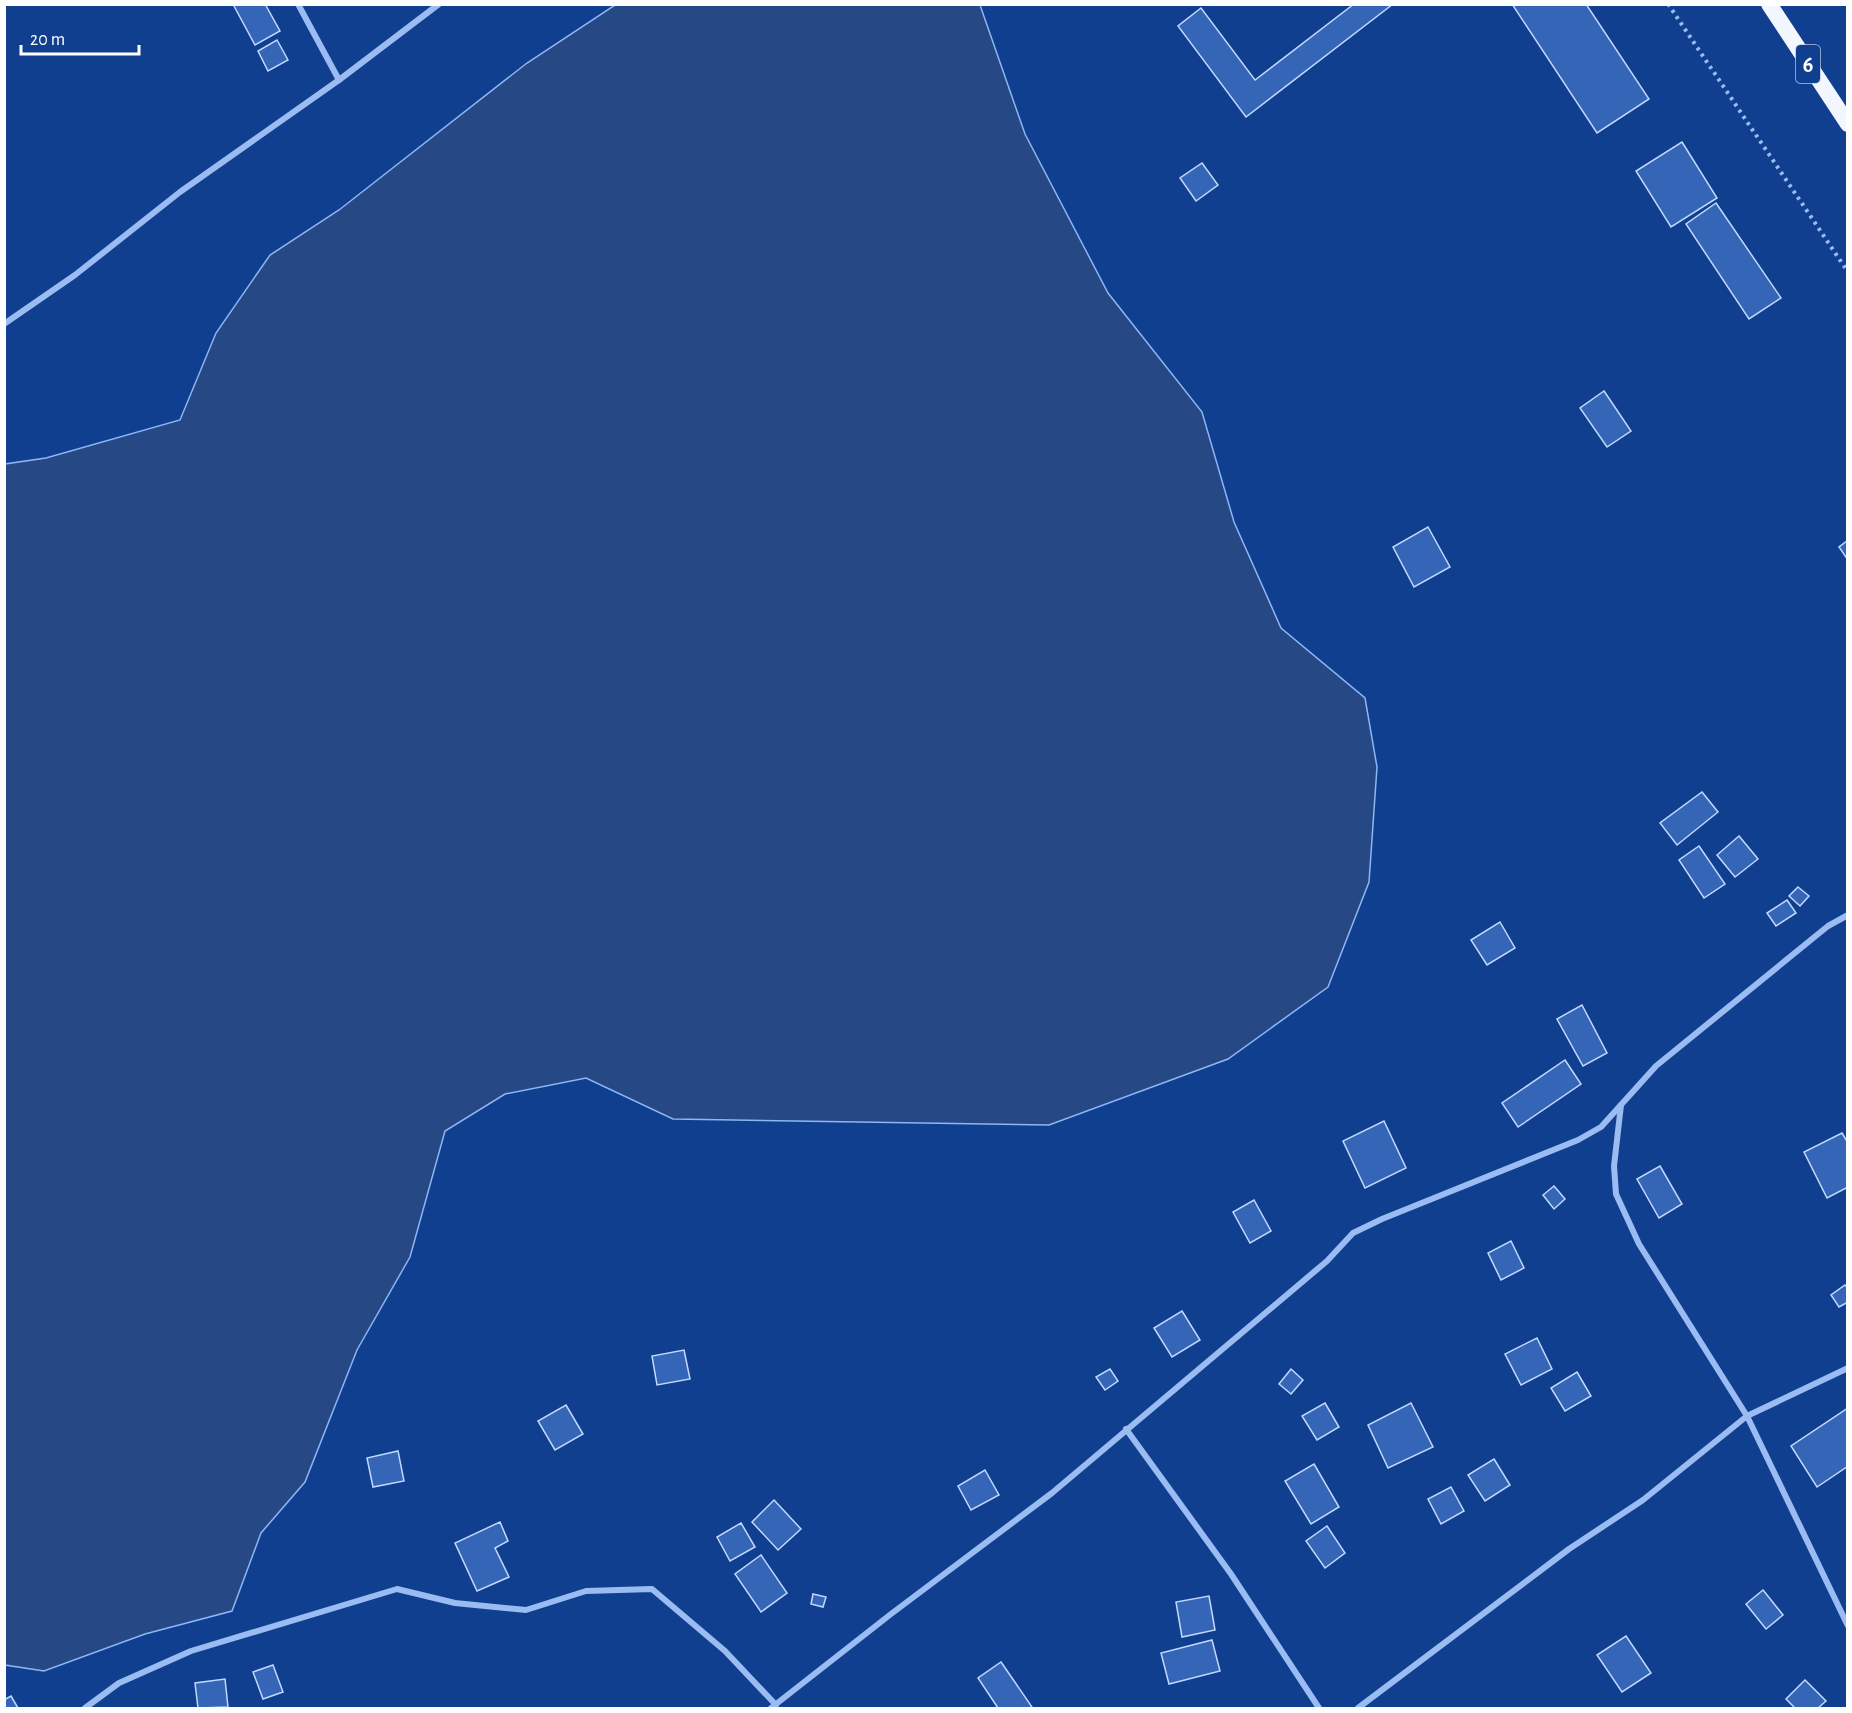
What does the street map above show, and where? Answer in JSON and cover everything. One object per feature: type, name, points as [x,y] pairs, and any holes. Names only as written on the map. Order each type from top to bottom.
[{"type":"highway","name":"6","points":[[1768,4],[1848,124]]},
{"type":"street","points":[[298,4],[339,80]]},
{"type":"street","points":[[4,324],[75,275],[180,192],[339,80],[439,4]]},
{"type":"street","points":[[85,1708],[119,1683],[191,1652],[397,1588],[454,1603],[526,1610],[586,1591],[652,1589],[725,1652],[773,1707],[891,1614],[1052,1493],[1327,1261],[1353,1233],[1382,1219],[1578,1140],[1601,1127],[1656,1066],[1828,926],[1848,915]]},
{"type":"street","points":[[1621,1105],[1614,1166],[1616,1194],[1639,1244],[1747,1416],[1848,1626]]},
{"type":"street","points":[[1358,1708],[1569,1549],[1643,1500],[1747,1416],[1848,1368]]},
{"type":"street","points":[[1126,1429],[1230,1574],[1319,1708]]},
{"type":"path","points":[[1668,4],[1848,272]]},
{"type":"water","points":[[615,5],[980,5],[1025,134],[1108,293],[1202,412],[1234,522],[1281,628],[1365,698],[1377,767],[1369,882],[1328,987],[1228,1059],[1049,1125],[673,1119],[586,1078],[505,1094],[445,1131],[410,1257],[357,1350],[305,1482],[261,1533],[232,1611],[145,1634],[44,1671],[5,1665],[5,464],[46,458],[180,420],[216,333],[270,255],[339,210],[527,63]]},
{"type":"building","points":[[237,4],[265,4],[280,31],[255,45],[234,6]]},
{"type":"building","points":[[1354,4],[1393,4],[1246,117],[1178,26],[1201,8],[1255,80]]},
{"type":"building","points":[[1512,4],[1586,4],[1649,99],[1597,133]]},
{"type":"building","points":[[277,40],[288,60],[268,71],[258,51]]},
{"type":"building","points":[[1682,142],[1717,198],[1671,227],[1636,171]]},
{"type":"building","points":[[1202,163],[1218,185],[1196,201],[1180,178]]},
{"type":"building","points":[[1716,203],[1781,298],[1749,319],[1686,224]]},
{"type":"building","points":[[1604,391],[1631,431],[1607,447],[1580,408]]},
{"type":"building","points":[[1428,527],[1450,567],[1414,587],[1393,547]]},
{"type":"building","points":[[1848,542],[1848,560],[1839,547]]},
{"type":"building","points":[[1702,792],[1718,812],[1677,845],[1660,823]]},
{"type":"building","points":[[1739,836],[1758,859],[1735,877],[1717,855]]},
{"type":"building","points":[[1699,846],[1725,884],[1704,898],[1679,860]]},
{"type":"building","points":[[1798,887],[1809,896],[1800,906],[1789,896]]},
{"type":"building","points":[[1787,900],[1796,913],[1776,926],[1767,913]]},
{"type":"building","points":[[1500,922],[1515,948],[1487,965],[1471,940]]},
{"type":"building","points":[[1582,1005],[1607,1053],[1583,1066],[1557,1019]]},
{"type":"building","points":[[1565,1060],[1581,1084],[1518,1127],[1502,1103]]},
{"type":"building","points":[[1384,1121],[1406,1168],[1365,1188],[1343,1141]]},
{"type":"building","points":[[1842,1133],[1848,1143],[1848,1187],[1827,1198],[1804,1152]]},
{"type":"building","points":[[1660,1166],[1682,1204],[1659,1218],[1637,1179]]},
{"type":"building","points":[[1554,1186],[1565,1199],[1554,1209],[1543,1195]]},
{"type":"building","points":[[1254,1200],[1271,1231],[1250,1243],[1233,1212]]},
{"type":"building","points":[[1511,1241],[1524,1268],[1501,1280],[1488,1253]]},
{"type":"building","points":[[1845,1285],[1848,1288],[1848,1302],[1839,1307],[1831,1295]]},
{"type":"building","points":[[1182,1311],[1200,1340],[1172,1357],[1154,1328]]},
{"type":"building","points":[[1537,1338],[1552,1369],[1521,1385],[1505,1354]]},
{"type":"building","points":[[684,1350],[690,1379],[657,1385],[652,1356]]},
{"type":"building","points":[[1110,1369],[1118,1381],[1105,1390],[1096,1377]]},
{"type":"building","points":[[1291,1369],[1303,1380],[1291,1394],[1279,1384]]},
{"type":"building","points":[[1577,1372],[1591,1396],[1565,1411],[1551,1388]]},
{"type":"building","points":[[1325,1403],[1339,1427],[1317,1440],[1302,1416]]},
{"type":"building","points":[[1411,1403],[1433,1447],[1388,1468],[1368,1425]]},
{"type":"building","points":[[566,1405],[583,1434],[555,1450],[538,1421]]},
{"type":"building","points":[[1848,1408],[1848,1466],[1817,1487],[1791,1446]]},
{"type":"building","points":[[398,1451],[404,1481],[373,1487],[367,1458]]},
{"type":"building","points":[[1494,1459],[1510,1485],[1485,1501],[1468,1475]]},
{"type":"building","points":[[1314,1464],[1339,1507],[1311,1524],[1285,1481]]},
{"type":"building","points":[[985,1470],[999,1495],[971,1510],[958,1486]]},
{"type":"building","points":[[1451,1487],[1464,1511],[1441,1524],[1428,1499]]},
{"type":"building","points":[[774,1500],[801,1529],[778,1550],[752,1522]]},
{"type":"building","points":[[500,1522],[508,1541],[495,1548],[509,1577],[477,1591],[455,1543]]},
{"type":"building","points":[[741,1523],[755,1547],[730,1561],[717,1537]]},
{"type":"building","points":[[1327,1526],[1345,1553],[1325,1568],[1306,1541]]},
{"type":"building","points":[[761,1555],[787,1593],[761,1612],[735,1574]]},
{"type":"building","points":[[1763,1590],[1783,1615],[1766,1629],[1746,1604]]},
{"type":"building","points":[[813,1594],[826,1597],[823,1607],[811,1604]]},
{"type":"building","points":[[1209,1596],[1215,1630],[1182,1637],[1176,1602]]},
{"type":"building","points":[[1626,1636],[1651,1673],[1622,1692],[1597,1655]]},
{"type":"building","points":[[1212,1640],[1220,1671],[1169,1684],[1161,1653]]},
{"type":"building","points":[[1001,1662],[1032,1707],[998,1708],[978,1678]]},
{"type":"building","points":[[273,1665],[283,1692],[263,1699],[253,1672]]},
{"type":"building","points":[[225,1679],[228,1707],[198,1708],[195,1683]]},
{"type":"building","points":[[1805,1680],[1826,1701],[1818,1708],[1795,1708],[1786,1699]]},
{"type":"building","points":[[11,1696],[18,1708],[4,1708],[4,1700]]}]
